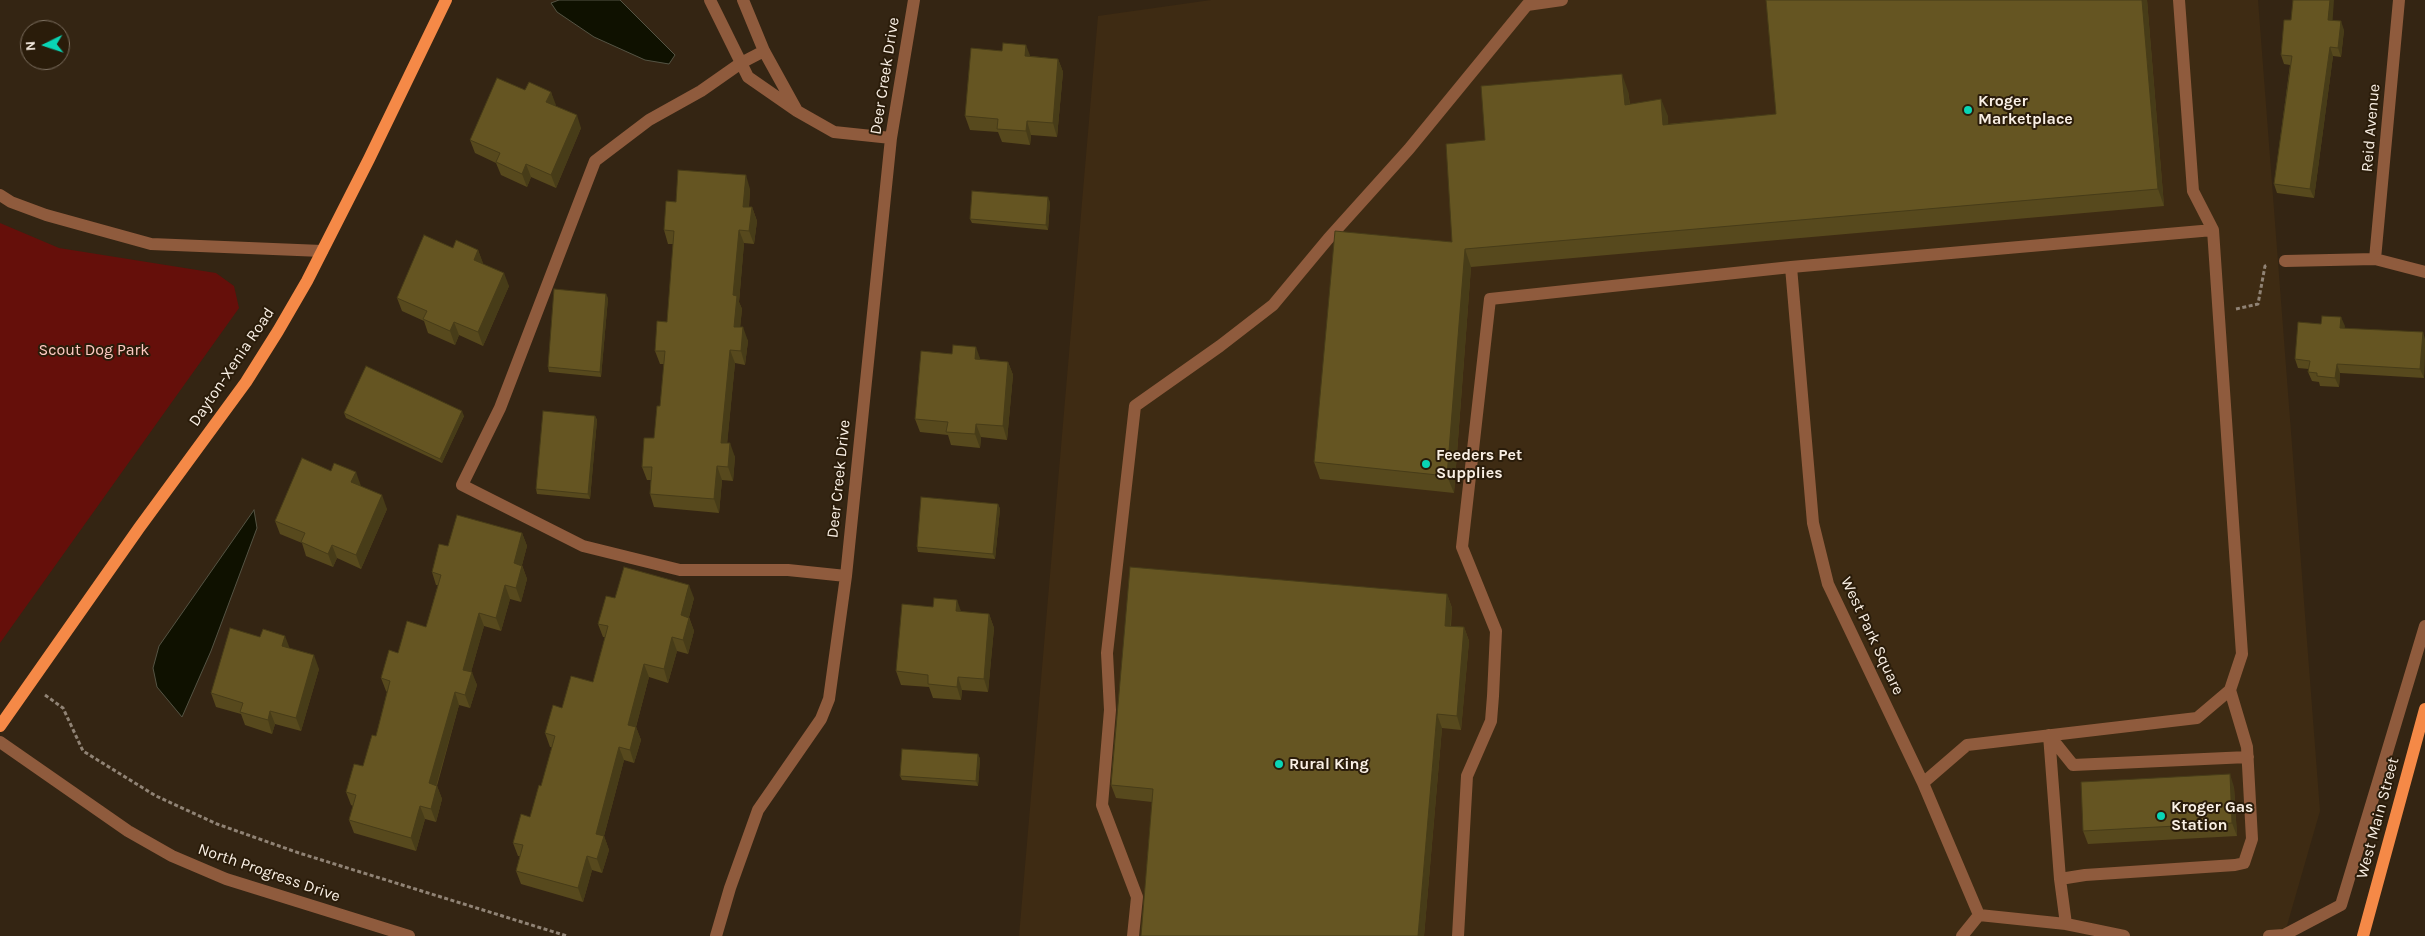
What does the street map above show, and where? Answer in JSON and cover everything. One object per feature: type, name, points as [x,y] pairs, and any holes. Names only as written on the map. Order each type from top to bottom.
[{"type":"main road","name":"Dayton-Xenia Road","points":[[0,726],[139,528],[246,382],[278,331],[322,250],[446,0]]},
{"type":"main road","name":"West Main Street","points":[[2363,936],[2425,709]]},
{"type":"street","points":[[710,0],[748,77],[797,111],[834,132],[892,138]]},
{"type":"street","points":[[742,0],[764,51],[797,111]]},
{"type":"street","name":"Deer Creek Drive","points":[[716,936],[730,888],[758,810],[821,719],[829,699],[846,576],[892,138],[914,0]]},
{"type":"street","points":[[1133,936],[1137,897],[1102,805],[1110,710],[1107,653],[1135,406],[1220,346],[1272,305],[1328,238],[1446,105],[1527,5],[1562,0]]},
{"type":"street","points":[[1924,783],[1967,745],[2197,718],[2230,690],[2242,654],[2213,230],[2193,191],[2179,0]]},
{"type":"street","name":"Reid Avenue","points":[[2375,259],[2399,0]]},
{"type":"street","points":[[764,51],[741,62],[701,91],[649,120],[595,161],[500,408],[462,486],[583,546],[680,570],[788,570],[846,576]]},
{"type":"street","points":[[0,195],[46,216],[151,244],[322,250]]},
{"type":"street","points":[[1458,936],[1467,776],[1491,720],[1496,631],[1462,547],[1490,298],[1791,267],[2213,230]]},
{"type":"street","points":[[2285,261],[2375,259],[2425,272]]},
{"type":"street","name":"West Park Square","points":[[1791,267],[1812,523],[1828,584],[1924,783],[1979,915]]},
{"type":"street","points":[[2269,936],[2284,935],[2341,906],[2425,626]]},
{"type":"street","points":[[2060,879],[2085,875],[2244,863],[2252,839],[2248,757],[2247,747],[2230,690]]},
{"type":"street","points":[[2049,735],[2073,764],[2248,757]]},
{"type":"street","points":[[2049,735],[2060,879],[2072,929]]},
{"type":"street","name":"North Progress Drive","points":[[0,742],[128,830],[172,856],[226,879],[409,936]]},
{"type":"street","points":[[1962,936],[1979,915],[2124,936]]},
{"type":"path","points":[[2218,312],[2258,304],[2265,266],[2285,261]]},
{"type":"path","points":[[30,684],[63,708],[83,751],[156,796],[217,824],[299,853],[567,936]]},
{"type":"shaded area","points":[[559,0],[620,0],[675,55],[669,64],[645,60],[594,37],[557,12],[551,3]]},
{"type":"shaded area","points":[[1211,0],[2258,0],[2320,811],[2284,936],[1019,936],[1098,16]]},
{"type":"shaded area","points":[[254,510],[257,528],[211,651],[182,717],[157,687],[153,668],[159,646]]},
{"type":"green space","name":"Scout Dog Park","points":[[0,223],[59,248],[216,273],[234,286],[239,308],[0,643]]},
{"type":"building","points":[[1766,0],[2142,0],[2158,189],[1465,249],[1447,476],[1314,462],[1335,231],[1452,242],[1446,144],[1485,140],[1481,86],[1622,74],[1625,105],[1661,99],[1663,125],[1776,114]]},
{"type":"building","points":[[2293,0],[2330,0],[2328,20],[2341,21],[2338,48],[2330,47],[2310,189],[2274,184],[2292,56],[2281,55],[2284,20],[2291,20]]},
{"type":"building","points":[[1003,43],[1026,45],[1025,56],[1058,59],[1053,123],[1027,121],[1026,131],[997,129],[998,119],[965,116],[971,48],[1002,51]]},
{"type":"building","points":[[497,78],[525,90],[529,82],[551,92],[546,102],[577,115],[551,175],[526,164],[522,174],[496,162],[500,153],[470,140]]},
{"type":"building","points":[[678,170],[746,175],[743,207],[752,207],[749,231],[739,230],[733,295],[737,296],[734,327],[743,327],[741,351],[730,350],[721,443],[730,443],[728,467],[717,466],[714,499],[650,494],[652,467],[642,467],[644,438],[654,438],[657,406],[660,406],[665,351],[655,351],[657,321],[667,322],[674,231],[664,230],[666,201],[676,202]]},
{"type":"building","points":[[972,191],[1048,197],[1046,225],[970,219]]},
{"type":"building","points":[[424,235],[453,248],[456,240],[478,250],[474,260],[504,273],[478,332],[454,322],[450,331],[423,319],[427,311],[397,298]]},
{"type":"building","points":[[554,289],[606,294],[600,372],[548,367]]},
{"type":"building","points":[[2322,316],[2341,317],[2340,328],[2423,332],[2420,369],[2337,364],[2335,378],[2317,376],[2317,373],[2308,372],[2310,361],[2295,359],[2298,322],[2321,324]]},
{"type":"building","points":[[953,345],[976,347],[975,359],[1008,362],[1003,426],[976,424],[975,434],[946,432],[948,422],[915,419],[921,351],[952,354]]},
{"type":"building","points":[[366,366],[462,411],[440,459],[344,413]]},
{"type":"building","points":[[543,411],[595,416],[588,494],[536,489]]},
{"type":"building","points":[[302,458],[331,471],[334,463],[356,472],[351,482],[382,495],[356,555],[332,545],[328,554],[301,542],[305,533],[275,521]]},
{"type":"building","points":[[921,497],[998,504],[993,554],[917,547]]},
{"type":"building","points":[[457,515],[522,533],[514,563],[522,566],[516,588],[505,585],[496,618],[479,613],[463,670],[472,672],[465,695],[455,692],[429,783],[437,786],[431,809],[420,806],[411,838],[349,820],[356,795],[346,792],[354,764],[363,766],[372,735],[376,736],[390,681],[381,678],[389,650],[398,653],[407,621],[426,627],[441,575],[432,572],[439,544],[448,546]]},
{"type":"building","points":[[624,567],[689,585],[681,615],[689,618],[683,640],[672,637],[664,669],[644,664],[628,725],[636,727],[630,750],[619,747],[596,834],[604,836],[597,859],[587,856],[578,888],[516,871],[523,845],[513,843],[521,814],[530,817],[539,785],[541,786],[555,736],[545,733],[553,705],[562,708],[571,676],[593,682],[608,626],[598,624],[606,596],[615,598]]},
{"type":"building","name":"Rural King","points":[[1130,567],[1447,594],[1445,626],[1464,627],[1457,716],[1437,714],[1418,936],[1141,936],[1153,789],[1111,785]]},
{"type":"building","points":[[934,598],[957,600],[956,611],[989,614],[984,679],[958,677],[957,687],[928,684],[928,675],[896,671],[902,604],[933,607]]},
{"type":"building","points":[[230,628],[260,637],[263,629],[285,636],[282,646],[314,655],[296,718],[270,711],[268,720],[240,712],[243,703],[211,693]]},
{"type":"building","points":[[902,749],[978,754],[976,781],[900,776]]},
{"type":"building","name":"Kroger Gas Station","points":[[2230,774],[2232,823],[2083,831],[2081,782]]},
{"type":"place","name":"Kroger Marketplace","points":[[1968,110]]},
{"type":"place","name":"Feeders Pet Supplies","points":[[1426,464]]},
{"type":"place","name":"Rural King","points":[[1279,764]]},
{"type":"place","name":"Kroger Gas Station","points":[[2161,816]]}]
